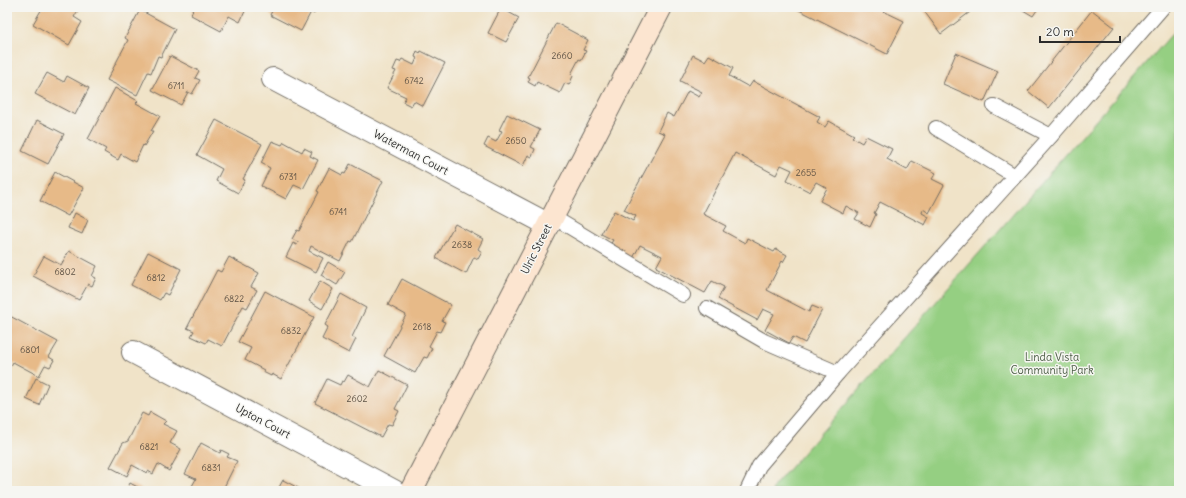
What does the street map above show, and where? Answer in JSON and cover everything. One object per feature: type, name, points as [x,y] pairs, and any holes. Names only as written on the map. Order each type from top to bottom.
[{"type":"main road","name":"Ulric Street","points":[[410,490],[661,7]]},
{"type":"street","name":"Waterman Court","points":[[273,79],[551,221]]},
{"type":"street","name":"Upton Court","points":[[133,352],[410,490]]},
{"type":"lane","points":[[747,491],[759,466],[838,373],[1051,136],[1163,7]]},
{"type":"lane","points":[[994,106],[1051,136]]},
{"type":"lane","points":[[936,128],[1015,176]]},
{"type":"lane","points":[[551,221],[683,295]]},
{"type":"lane","points":[[707,308],[764,341],[838,373]]},
{"type":"green space","name":"Linda Vista Community Park","points":[[1179,26],[1179,491],[772,491],[774,486]]},
{"type":"building","points":[[43,7],[80,7],[74,17],[82,22],[69,45],[33,24]]},
{"type":"building","points":[[189,7],[247,7],[240,22],[229,16],[221,31],[191,15],[193,9]]},
{"type":"building","points":[[274,7],[318,7],[314,14],[311,12],[301,31],[270,15]]},
{"type":"building","points":[[793,7],[875,7],[904,21],[887,54]]},
{"type":"building","points":[[921,7],[966,7],[970,12],[941,34]]},
{"type":"building","points":[[1018,7],[1039,7],[1033,16]]},
{"type":"building","points":[[501,8],[519,18],[506,42],[488,33]]},
{"type":"building","points":[[140,10],[175,29],[161,57],[158,56],[151,73],[148,72],[137,95],[107,80],[128,40],[125,38]]},
{"type":"building","points":[[1092,10],[1114,27],[1049,108],[1028,91]]},
{"type":"building","points":[[556,23],[588,40],[583,50],[586,51],[581,60],[579,59],[571,74],[573,76],[569,85],[565,83],[560,93],[537,82],[535,86],[528,82],[530,78],[528,77]]},
{"type":"building","points":[[417,51],[420,53],[421,51],[445,63],[423,106],[414,101],[411,106],[403,102],[406,97],[387,88],[396,71],[393,70],[397,61],[400,62],[402,59],[414,65],[417,58],[415,57]]},
{"type":"building","points":[[956,53],[998,71],[984,102],[943,84]]},
{"type":"building","points":[[693,55],[705,61],[709,55],[733,68],[729,76],[749,87],[753,81],[820,117],[817,122],[825,127],[829,121],[854,135],[852,137],[862,143],[866,136],[892,149],[887,159],[907,170],[912,161],[936,173],[932,179],[944,185],[929,213],[923,209],[922,213],[929,217],[925,225],[880,202],[874,213],[876,214],[870,227],[855,219],[859,213],[846,206],[843,213],[820,201],[827,188],[816,182],[810,192],[787,180],[792,170],[781,165],[776,175],[735,153],[703,214],[726,226],[723,231],[745,243],[747,238],[774,252],[776,249],[787,255],[783,262],[782,261],[767,290],[809,312],[812,306],[822,310],[805,343],[793,337],[789,343],[765,330],[774,314],[763,309],[757,320],[718,299],[724,287],[712,281],[705,293],[656,267],[662,256],[640,245],[632,260],[609,247],[613,240],[601,234],[614,211],[633,221],[636,216],[624,210],[665,134],[658,131],[667,113],[674,117],[688,91],[699,97],[702,92],[680,81]]},
{"type":"building","points":[[170,56],[199,71],[195,78],[200,80],[192,94],[188,92],[181,105],[152,90]]},
{"type":"building","points":[[47,73],[64,82],[67,76],[89,88],[75,115],[35,94]]},
{"type":"building","points":[[115,88],[138,101],[136,103],[160,116],[135,162],[121,154],[118,160],[104,152],[106,149],[88,139]]},
{"type":"building","points":[[507,114],[540,130],[531,147],[535,149],[532,157],[528,155],[523,166],[484,146],[488,138],[496,142],[502,131],[499,130]]},
{"type":"building","points":[[37,120],[64,134],[48,164],[22,151]]},
{"type":"building","points":[[216,120],[262,144],[243,179],[245,180],[238,193],[216,181],[222,169],[197,155]]},
{"type":"building","points":[[272,141],[282,145],[284,142],[302,152],[304,148],[312,152],[310,156],[318,160],[303,189],[294,185],[286,199],[261,186],[270,168],[261,163]]},
{"type":"building","points":[[350,164],[383,181],[352,242],[350,241],[340,261],[311,246],[309,251],[323,258],[316,272],[286,257],[293,243],[297,245],[298,242],[292,239],[297,230],[299,231],[319,192],[317,191],[329,168],[342,175],[343,173],[345,174]]},
{"type":"building","points":[[55,172],[84,188],[68,216],[40,201]]},
{"type":"building","points":[[75,213],[88,220],[82,234],[68,228]]},
{"type":"building","points":[[455,224],[483,239],[478,249],[482,252],[478,259],[474,257],[466,274],[436,258]]},
{"type":"building","points":[[69,251],[97,266],[92,276],[96,278],[92,286],[88,284],[79,300],[33,276],[44,256],[61,265]]},
{"type":"building","points":[[148,252],[181,269],[168,295],[164,293],[160,300],[131,285]]},
{"type":"building","points":[[229,257],[259,273],[251,287],[257,290],[247,308],[243,306],[222,346],[208,339],[206,343],[191,336],[194,331],[187,328],[217,270],[221,272]]},
{"type":"building","points":[[328,262],[345,272],[337,285],[321,275]]},
{"type":"building","points":[[402,279],[451,305],[442,321],[445,322],[440,332],[437,331],[429,346],[432,348],[427,358],[424,357],[415,373],[384,356],[406,315],[388,305]]},
{"type":"building","points":[[320,281],[333,289],[322,309],[309,301]]},
{"type":"building","points":[[265,291],[314,317],[281,379],[272,374],[271,376],[263,372],[264,370],[245,360],[251,348],[238,342]]},
{"type":"building","points":[[341,294],[366,308],[352,337],[356,339],[349,353],[322,339],[328,327],[325,325]]},
{"type":"building","points":[[8,315],[58,342],[49,357],[54,360],[50,367],[45,365],[39,376],[13,362],[11,366],[7,364]]},
{"type":"building","points":[[379,370],[407,385],[395,409],[399,411],[392,425],[388,424],[381,437],[315,403],[327,379],[340,385],[342,381],[344,382],[348,375],[370,387]]},
{"type":"building","points":[[36,378],[48,384],[39,405],[26,399]]},
{"type":"building","points":[[150,412],[166,421],[163,424],[177,431],[170,443],[181,449],[169,471],[158,464],[153,474],[148,471],[147,473],[132,465],[127,476],[110,467],[123,443],[128,441],[142,413],[148,416]]},
{"type":"building","points":[[201,443],[220,453],[221,450],[229,454],[227,457],[237,461],[222,491],[194,491],[196,488],[192,486],[196,479],[185,474]]},
{"type":"building","points":[[283,480],[304,491],[277,491]]},
{"type":"building","points":[[130,483],[145,491],[126,491]]}]
